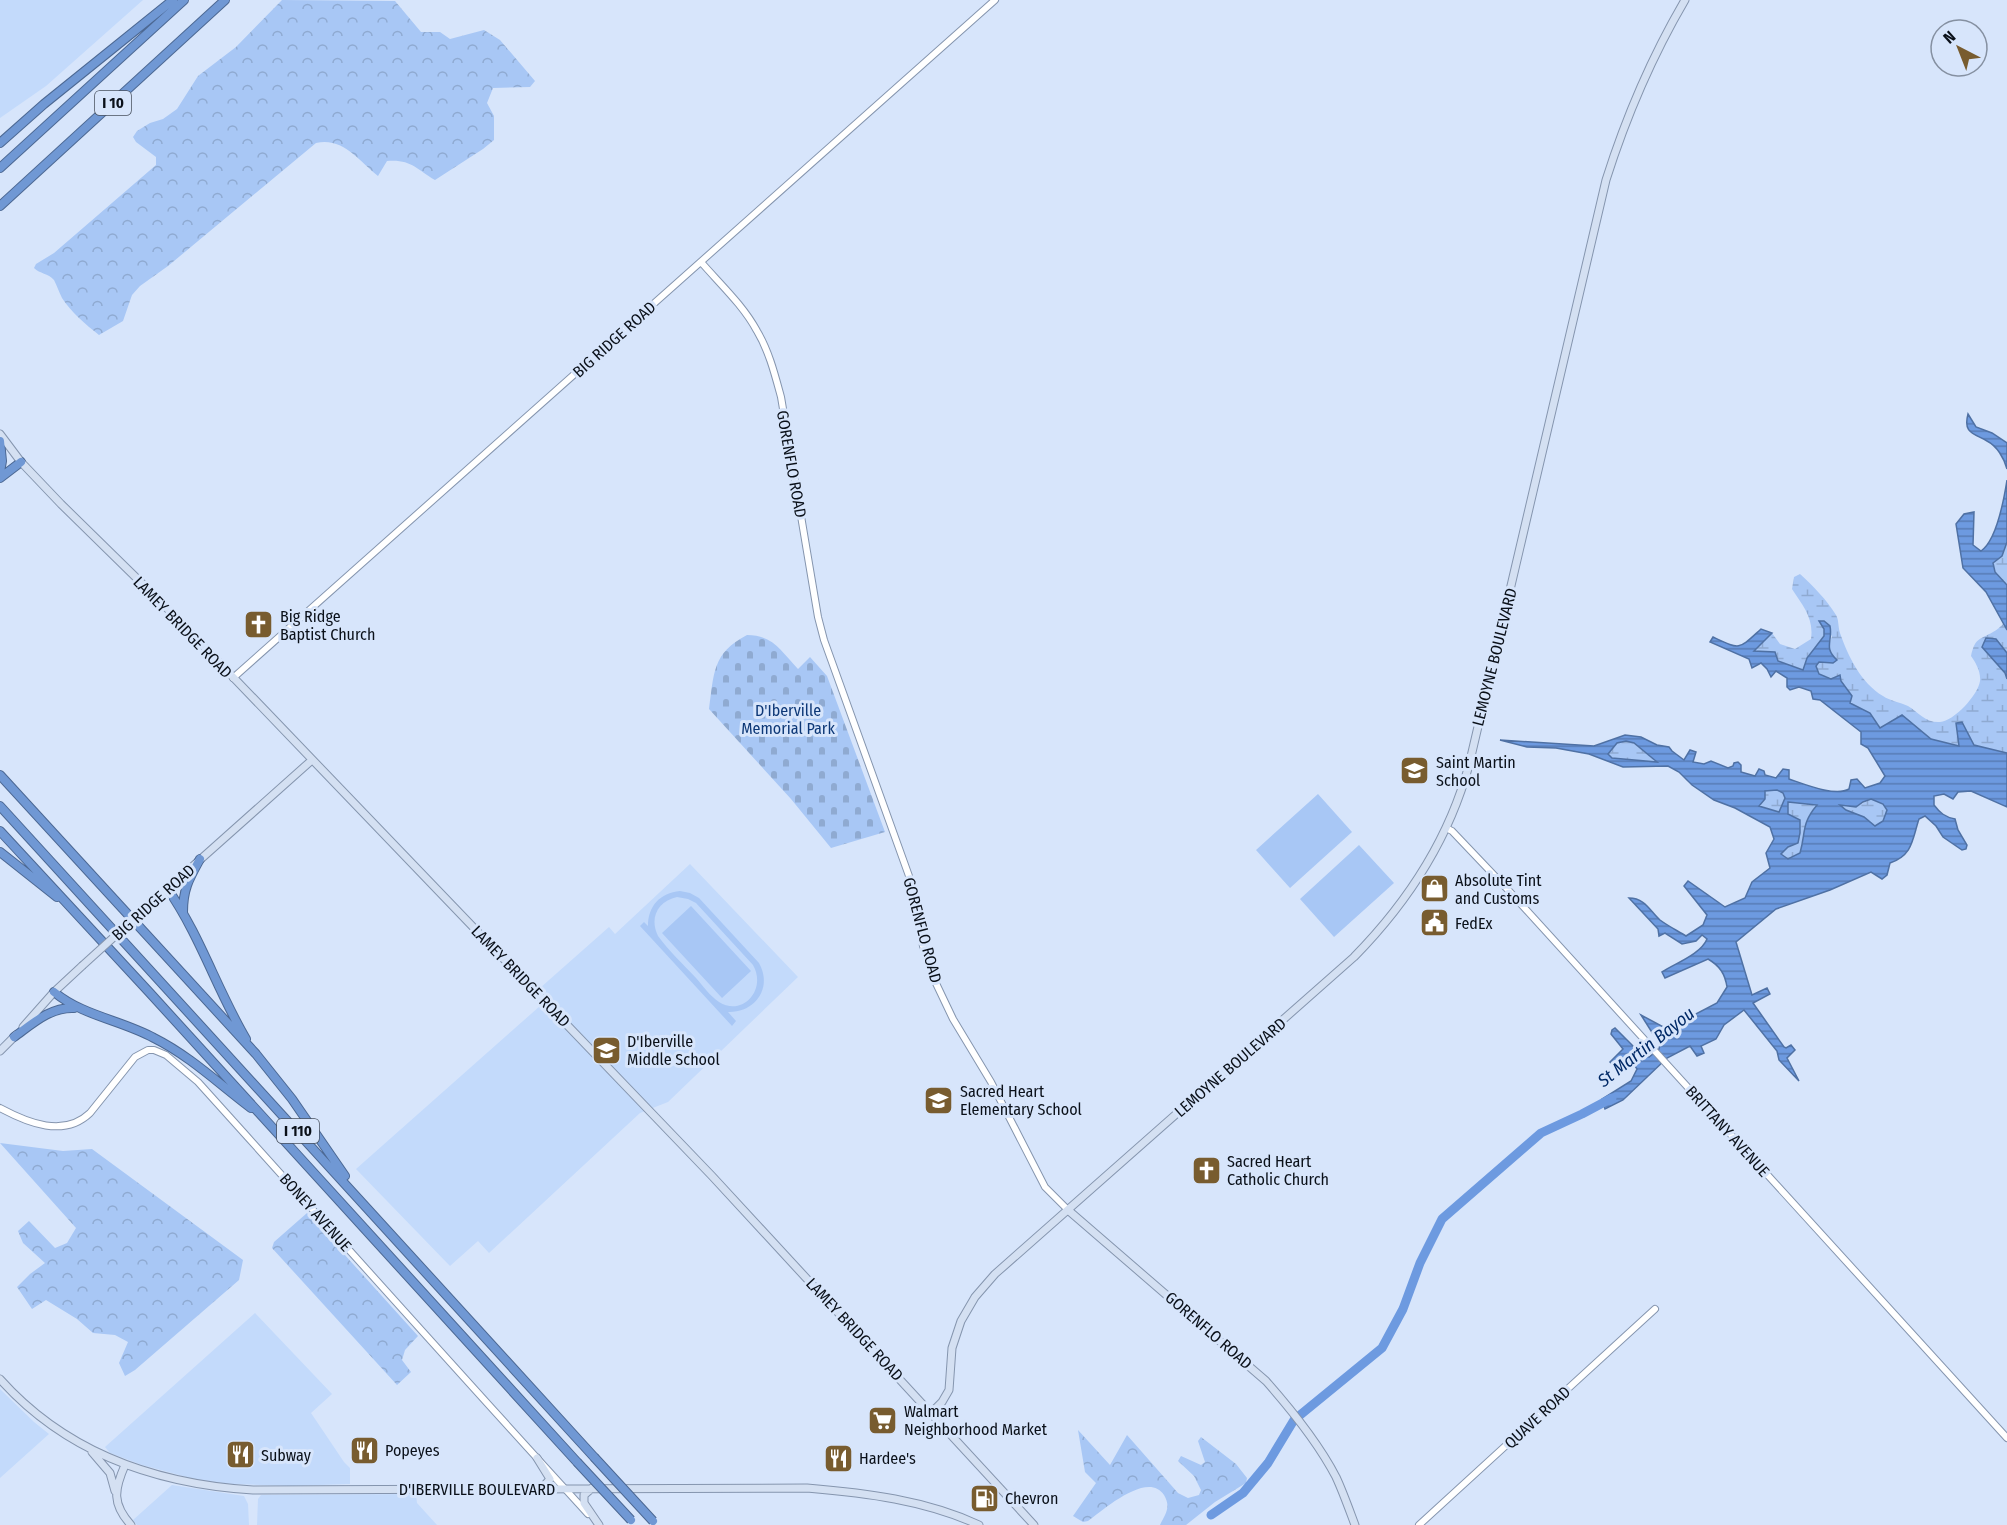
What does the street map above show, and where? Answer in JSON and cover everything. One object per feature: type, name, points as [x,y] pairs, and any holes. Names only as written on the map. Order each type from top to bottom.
[{"type":"highway","points":[[0,143],[44,104],[173,0]]},
{"type":"highway","name":"I 10","points":[[0,168],[184,0]]},
{"type":"highway","name":"I 10","points":[[0,206],[225,0]]},
{"type":"highway","points":[[0,135],[44,104]]},
{"type":"highway","points":[[0,441],[2,452],[0,472]]},
{"type":"highway","points":[[0,478],[21,462]]},
{"type":"highway","points":[[0,775],[256,1054],[292,1099],[363,1201]]},
{"type":"highway","name":"I 110","points":[[0,806],[655,1523]]},
{"type":"highway","name":"I 110","points":[[0,831],[633,1522]]},
{"type":"highway","points":[[0,852],[78,915]]},
{"type":"highway","points":[[183,912],[185,886],[200,859]]},
{"type":"highway","points":[[167,888],[183,912],[234,1019],[256,1054]]},
{"type":"highway","points":[[54,992],[78,1008],[137,1029],[169,1046],[269,1122]]},
{"type":"highway","points":[[14,1037],[54,1011],[78,1008]]},
{"type":"main road","name":"LEMOYNE BOULEVARD","points":[[932,1413],[949,1390],[950,1363],[961,1321],[972,1302],[995,1274],[1354,957],[1394,912],[1412,888],[1434,851],[1446,828],[1469,765],[1606,180],[1639,88],[1685,0]]},
{"type":"main road","name":"LAMEY BRIDGE ROAD","points":[[0,434],[21,462],[233,678],[712,1176],[1034,1525]]},
{"type":"main road","name":"BIG RIDGE ROAD","points":[[0,1051],[54,992],[312,760]]},
{"type":"main road","name":"GORENFLO ROAD","points":[[1068,1210],[1266,1381],[1289,1408],[1328,1464],[1355,1525]]},
{"type":"main road","name":"D'IBERVILLE BOULEVARD","points":[[0,1379],[40,1416],[89,1448],[125,1465],[173,1480],[218,1488],[253,1490],[807,1488],[892,1498],[932,1508],[979,1525]]},
{"type":"main road","points":[[89,1448],[110,1473],[119,1508],[131,1525]]},
{"type":"main road","points":[[537,1458],[550,1479],[541,1489]]},
{"type":"main road","points":[[116,1494],[118,1481],[125,1465]]},
{"type":"main road","points":[[592,1488],[584,1495],[584,1503],[599,1525]]},
{"type":"street","name":"BIG RIDGE ROAD","points":[[233,678],[995,0]]},
{"type":"street","name":"GORENFLO ROAD","points":[[701,262],[747,315],[763,342],[781,397],[818,617],[824,640],[909,876],[923,946],[933,977],[953,1019],[996,1091],[1045,1187],[1068,1210]]},
{"type":"street","name":"BRITTANY AVENUE","points":[[1446,828],[1452,831],[1497,877],[2007,1438]]},
{"type":"street","name":"BONEY AVENUE","points":[[0,1108],[41,1125],[62,1127],[75,1124],[90,1113],[128,1064],[140,1053],[154,1050],[166,1055],[198,1082],[599,1525]]},
{"type":"street","name":"QUAVE ROAD","points":[[1419,1525],[1655,1309]]},
{"type":"shaded area","points":[[0,0],[143,0],[46,86],[0,118]]},
{"type":"shaded area","points":[[1968,414],[1976,427],[1992,433],[2007,443],[2007,469],[1994,446],[1970,432],[1967,425]]},
{"type":"shaded area","points":[[2007,480],[2007,542],[2002,556],[1993,563],[1995,572],[2007,585],[2007,630],[1986,592],[1963,568],[1956,524],[1964,514],[1974,512],[1973,545],[1981,551],[1987,546],[2002,508]]},
{"type":"shaded area","points":[[1819,621],[1824,621],[1830,626],[1829,648],[1837,660],[1833,663],[1819,662],[1816,666],[1819,674],[1831,679],[1840,675],[1841,681],[1852,696],[1850,703],[1870,713],[1880,728],[1902,715],[1931,739],[1959,746],[1956,723],[1962,722],[1974,745],[2007,753],[2007,807],[1971,791],[1958,792],[1953,799],[1944,794],[1934,796],[1934,805],[1938,810],[1955,819],[1958,830],[1967,845],[1966,849],[1962,850],[1943,837],[1936,826],[1925,816],[1919,819],[1907,851],[1898,860],[1890,863],[1887,875],[1882,879],[1871,872],[1830,890],[1776,909],[1736,942],[1752,995],[1767,988],[1770,994],[1753,1003],[1784,1047],[1791,1045],[1795,1050],[1787,1058],[1799,1081],[1779,1060],[1777,1051],[1744,1010],[1724,1025],[1716,1039],[1701,1046],[1704,1053],[1697,1056],[1690,1046],[1667,1058],[1623,1100],[1605,1109],[1602,1099],[1631,1081],[1637,1069],[1629,1056],[1614,1066],[1610,1062],[1623,1049],[1611,1034],[1612,1030],[1615,1028],[1637,1050],[1649,1057],[1659,1049],[1660,1045],[1641,1015],[1667,1029],[1717,1003],[1727,987],[1721,971],[1708,959],[1665,978],[1662,972],[1694,954],[1707,939],[1702,935],[1696,941],[1682,944],[1665,933],[1659,936],[1658,929],[1629,898],[1639,900],[1660,920],[1686,936],[1703,925],[1707,915],[1684,886],[1688,881],[1725,907],[1745,898],[1752,882],[1770,868],[1766,853],[1774,839],[1770,827],[1735,808],[1714,800],[1668,766],[1623,767],[1589,754],[1556,748],[1527,747],[1500,740],[1594,746],[1625,735],[1641,737],[1657,745],[1669,747],[1684,760],[1690,750],[1696,752],[1693,762],[1704,764],[1711,761],[1728,768],[1738,762],[1741,765],[1741,772],[1755,776],[1759,769],[1764,771],[1765,775],[1776,778],[1783,769],[1789,770],[1789,779],[1828,791],[1849,789],[1851,780],[1857,779],[1865,788],[1880,783],[1885,776],[1868,748],[1861,744],[1861,732],[1820,700],[1813,699],[1811,691],[1799,687],[1790,690],[1787,687],[1787,678],[1776,671],[1771,677],[1761,663],[1752,668],[1749,659],[1710,642],[1713,637],[1739,646],[1761,629],[1772,633],[1754,651],[1775,652],[1778,661],[1803,670],[1807,658],[1824,636],[1824,629]],"holes":[[[1626,741],[1634,743],[1657,762],[1612,758],[1608,754],[1617,743]],[[1777,790],[1783,793],[1785,798],[1779,812],[1759,806],[1765,799],[1765,791]],[[1871,799],[1883,804],[1887,810],[1883,821],[1875,826],[1864,817],[1840,805],[1856,807]],[[1788,802],[1817,805],[1806,823],[1800,853],[1788,859],[1781,854],[1788,847],[1798,843],[1800,833],[1800,820],[1788,814]]]},
{"type":"shaded area","points":[[1986,638],[1996,639],[2007,653],[2007,679],[2005,673],[1982,647]]},
{"type":"shaded area","name":"D'Iberville Middle School","points":[[690,864],[798,977],[668,1102],[640,1113],[489,1253],[478,1241],[450,1266],[356,1169],[549,998],[540,988],[609,927],[615,934]]},
{"type":"shaded area","points":[[255,1313],[332,1394],[311,1413],[350,1468],[350,1484],[289,1486],[231,1484],[198,1480],[142,1465],[110,1453],[105,1447]]},
{"type":"shaded area","points":[[0,1389],[49,1434],[0,1478]]},
{"type":"shaded area","points":[[172,1485],[244,1496],[248,1504],[249,1525],[137,1525],[133,1520]]},
{"type":"shaded area","points":[[416,1494],[417,1503],[437,1525],[257,1525],[258,1499],[261,1495]]},
{"type":"green space","points":[[282,0],[395,1],[421,32],[440,32],[450,39],[484,30],[500,40],[535,81],[530,87],[493,88],[487,103],[494,116],[494,140],[435,180],[408,163],[395,161],[387,161],[378,176],[350,151],[334,143],[316,143],[168,266],[140,286],[132,295],[123,321],[99,335],[70,308],[62,298],[54,280],[34,268],[36,264],[54,253],[156,165],[156,157],[136,142],[133,137],[137,131],[150,123],[163,119],[177,109],[198,76],[236,47]]},
{"type":"green space","points":[[2007,542],[2007,585],[1995,572],[1993,563],[2002,556]]},
{"type":"green space","points":[[1800,574],[1820,593],[1836,615],[1847,651],[1868,684],[1886,698],[1908,706],[1923,717],[1935,722],[1946,721],[1952,717],[1975,693],[1980,674],[1971,656],[1974,646],[1978,640],[2004,623],[2007,630],[2007,653],[1996,639],[1982,647],[2005,673],[2007,679],[2007,753],[1974,745],[1960,746],[1931,739],[1902,715],[1880,728],[1870,713],[1850,703],[1852,696],[1841,681],[1818,674],[1816,666],[1819,662],[1832,663],[1828,648],[1832,636],[1819,621],[1824,629],[1824,636],[1804,670],[1753,652],[1772,633],[1780,644],[1795,649],[1811,639],[1809,618],[1792,589],[1794,577]]},
{"type":"green space","name":"D'Iberville Memorial Park","points":[[747,635],[764,638],[776,645],[798,669],[810,657],[827,676],[885,832],[831,848],[791,799],[709,709],[714,675],[721,657],[727,649]]},
{"type":"green space","points":[[1626,741],[1633,743],[1657,762],[1612,758],[1607,754],[1617,743]]},
{"type":"green space","points":[[1777,790],[1783,793],[1785,798],[1779,812],[1758,805],[1764,799],[1765,791]]},
{"type":"green space","points":[[1318,794],[1352,832],[1290,888],[1256,850]]},
{"type":"green space","points":[[1871,799],[1883,804],[1887,810],[1883,821],[1875,826],[1864,817],[1846,810],[1839,804],[1856,807]]},
{"type":"green space","points":[[1788,802],[1817,804],[1806,823],[1800,853],[1788,859],[1781,854],[1788,847],[1798,843],[1800,820],[1788,814]]},
{"type":"green space","points":[[1359,845],[1394,883],[1334,937],[1300,899]]},
{"type":"green space","points":[[673,892],[690,893],[699,898],[759,963],[763,972],[762,990],[753,1004],[738,1011],[728,1012],[736,1021],[732,1026],[640,926],[644,922],[648,926],[650,912],[656,902]],"holes":[[[677,897],[696,903],[753,965],[757,974],[757,983],[755,991],[744,1003],[728,1006],[716,1000],[658,936],[654,923],[660,906]]]},
{"type":"green space","points":[[691,906],[751,971],[722,998],[662,933]]},
{"type":"green space","points":[[0,1143],[63,1151],[92,1149],[243,1260],[239,1280],[135,1370],[125,1376],[119,1363],[128,1342],[115,1335],[93,1333],[77,1319],[46,1300],[32,1309],[17,1287],[45,1263],[23,1243],[18,1231],[29,1221],[55,1248],[67,1243],[76,1228]]},
{"type":"green space","points":[[307,1213],[418,1336],[405,1350],[402,1360],[411,1372],[397,1385],[272,1248],[274,1242]]},
{"type":"green space","points":[[1078,1430],[1110,1465],[1127,1435],[1178,1493],[1188,1498],[1199,1495],[1201,1490],[1194,1476],[1178,1461],[1181,1456],[1201,1465],[1205,1462],[1198,1441],[1201,1437],[1236,1464],[1247,1478],[1246,1483],[1215,1502],[1186,1525],[1160,1525],[1167,1510],[1166,1499],[1157,1488],[1147,1487],[1126,1494],[1088,1521],[1083,1522],[1073,1516],[1096,1483],[1085,1472]]},
{"type":"waterway","name":"St Martin Bayou","points":[[1211,1515],[1243,1493],[1268,1463],[1294,1420],[1382,1348],[1403,1309],[1420,1263],[1442,1219],[1541,1133],[1612,1098]]},
{"type":"place","name":"Big Ridge Baptist Church","points":[[259,625]]},
{"type":"place","name":"Saint Martin School","points":[[1415,771]]},
{"type":"place","name":"Absolute Tint and Customs","points":[[1434,889]]},
{"type":"place","name":"FedEx","points":[[1434,923]]},
{"type":"place","name":"D'Iberville Middle School","points":[[606,1050]]},
{"type":"place","name":"Sacred Heart Elementary School","points":[[939,1100]]},
{"type":"place","name":"Sacred Heart Catholic Church","points":[[1206,1170]]},
{"type":"place","name":"Walmart Neighborhood Market","points":[[883,1420]]},
{"type":"place","name":"Popeyes","points":[[364,1450]]},
{"type":"place","name":"Subway","points":[[240,1455]]},
{"type":"place","name":"Hardee's","points":[[838,1458]]},
{"type":"place","name":"Chevron","points":[[984,1498]]}]
